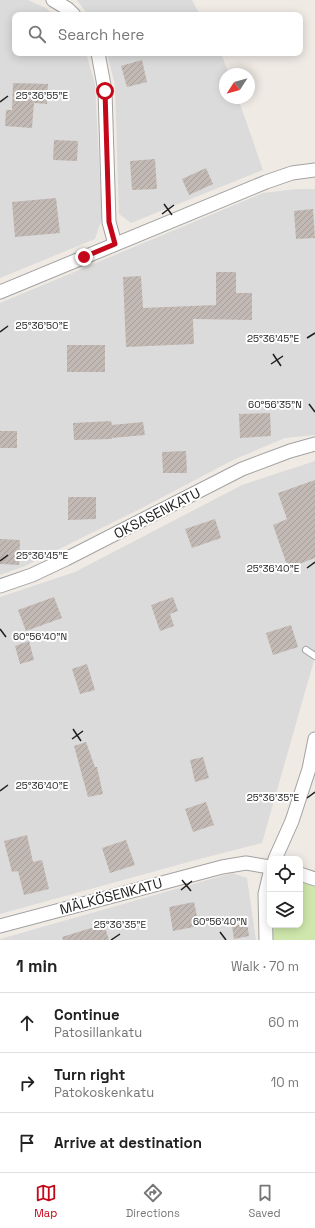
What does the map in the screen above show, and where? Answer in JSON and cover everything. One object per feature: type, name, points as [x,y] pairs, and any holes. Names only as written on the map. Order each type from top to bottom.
[{"type":"street","points":[[53,0],[71,12]]},
{"type":"street","points":[[99,56],[105,91],[109,222],[115,244]]},
{"type":"street","points":[[0,292],[266,182],[292,173],[315,170]]},
{"type":"street","name":"OKSASENKATU","points":[[0,586],[32,575],[66,559],[242,469],[290,451],[315,444]]},
{"type":"street","points":[[276,856],[292,821],[309,769],[315,739]]},
{"type":"street","name":"MÄLKÖSENKATU","points":[[0,926],[222,867],[246,862],[267,866]]},
{"type":"street","points":[[303,875],[315,879]]},
{"type":"street","points":[[266,940],[265,894],[267,886]]},
{"type":"lane","points":[[306,650],[315,656]]},
{"type":"shaded area","points":[[0,0],[28,0],[46,8],[51,12],[12,12],[12,56],[87,56],[95,84],[102,218],[95,239],[0,278]]},
{"type":"shaded area","points":[[77,0],[192,0],[198,12],[86,12]]},
{"type":"shaded area","points":[[108,56],[222,56],[227,68],[219,68],[219,104],[240,104],[263,170],[131,223],[119,214],[115,85]]},
{"type":"shaded area","points":[[297,189],[315,189],[315,435],[285,438],[233,460],[140,509],[25,566],[0,575],[0,303],[263,193]]},
{"type":"shaded area","points":[[315,461],[315,657],[262,843],[0,914],[0,597],[75,572],[242,485]]},
{"type":"shaded area","points":[[232,873],[247,878],[256,940],[0,940],[0,939]]},
{"type":"green space","points":[[303,883],[315,886],[315,940],[273,940],[271,928],[303,928]]},
{"type":"building","points":[[142,60],[147,82],[127,87],[121,66]]},
{"type":"building","points":[[13,83],[48,84],[47,104],[34,103],[32,128],[5,126],[6,110],[12,110]]},
{"type":"building","points":[[54,140],[78,141],[77,161],[53,160]]},
{"type":"building","points":[[155,159],[157,189],[132,190],[130,161]]},
{"type":"building","points":[[206,168],[213,184],[189,195],[182,179]]},
{"type":"building","points":[[56,198],[60,233],[15,237],[12,202]]},
{"type":"building","points":[[313,209],[315,238],[296,239],[294,211]]},
{"type":"building","points":[[216,272],[236,272],[236,293],[252,293],[252,320],[193,319],[194,344],[126,347],[123,277],[141,276],[143,308],[216,305]]},
{"type":"building","points":[[67,345],[105,345],[105,372],[67,372]]},
{"type":"building","points":[[270,413],[271,436],[240,438],[239,414]]},
{"type":"building","points":[[111,421],[112,425],[143,422],[145,435],[112,439],[74,440],[73,423]]},
{"type":"building","points":[[0,431],[17,431],[17,448],[0,448]]},
{"type":"building","points":[[186,451],[187,473],[163,473],[162,452]]},
{"type":"building","points":[[315,480],[315,558],[288,568],[273,525],[287,519],[278,493]]},
{"type":"building","points":[[68,497],[96,497],[96,519],[68,520]]},
{"type":"building","points":[[215,519],[221,538],[192,548],[185,529]]},
{"type":"building","points":[[0,539],[20,540],[19,565],[0,564]]},
{"type":"building","points":[[54,597],[62,618],[26,631],[18,610]]},
{"type":"building","points":[[173,597],[178,611],[170,614],[174,626],[160,631],[151,605]]},
{"type":"building","points":[[291,625],[298,647],[273,655],[266,633]]},
{"type":"building","points":[[29,641],[34,660],[20,664],[15,646]]},
{"type":"building","points":[[87,664],[95,690],[80,694],[72,669]]},
{"type":"building","points":[[86,742],[95,767],[97,767],[103,794],[88,797],[74,746]]},
{"type":"building","points":[[203,757],[209,778],[195,782],[190,760]]},
{"type":"building","points":[[206,802],[214,825],[193,832],[185,809]]},
{"type":"building","points":[[27,835],[33,862],[42,860],[49,889],[24,895],[18,871],[12,872],[4,841]]},
{"type":"building","points":[[126,840],[135,865],[110,873],[102,848]]},
{"type":"building","points":[[194,902],[199,926],[173,931],[169,907]]},
{"type":"building","points":[[247,923],[249,936],[234,939],[232,926]]},
{"type":"building","points":[[104,924],[109,940],[63,940],[62,937]]},
{"type":"route","points":[[84,257],[115,244],[109,222],[105,91]]}]
